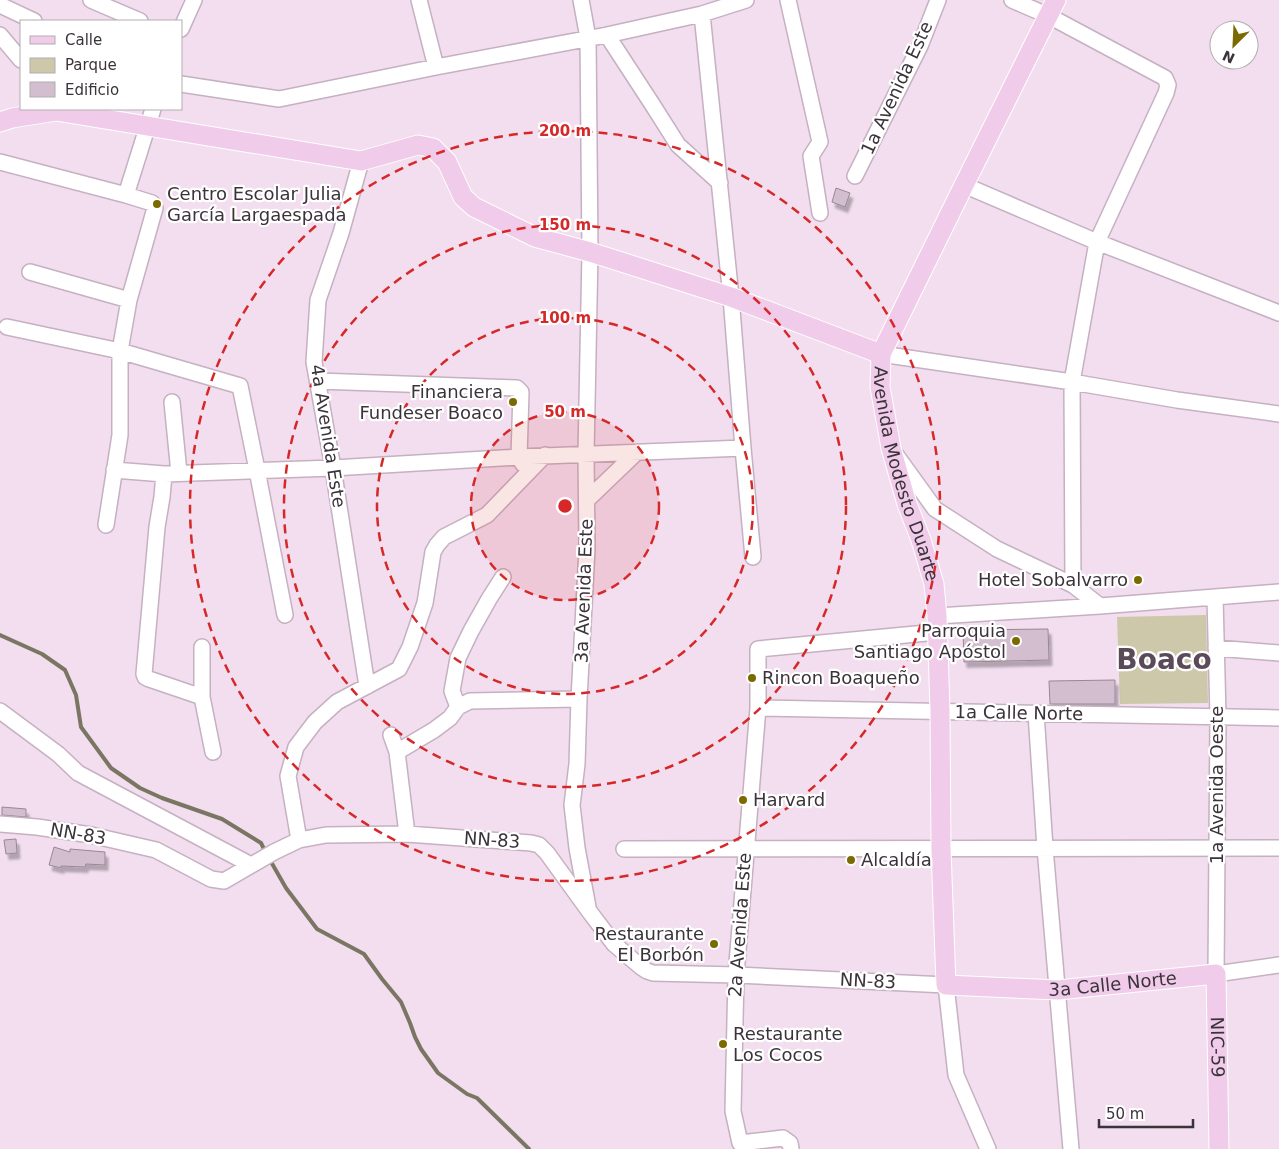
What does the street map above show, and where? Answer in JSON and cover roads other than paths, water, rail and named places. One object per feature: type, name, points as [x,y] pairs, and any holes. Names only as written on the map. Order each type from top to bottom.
[{"type":"main road","name":"Avenida Modesto Duarte","points":[[946,985],[941,849],[940,712],[934,584],[922,540],[907,504],[891,448],[880,388],[881,354],[1053,8]]},
{"type":"main road","points":[[0,120],[56,110],[151,117],[361,161],[418,145],[433,148],[447,162],[463,197],[474,208],[535,237],[590,252],[731,297],[881,354]]},
{"type":"main road","name":"3a Calle Norte","points":[[946,985],[1058,990],[1216,974]]},
{"type":"main road","name":"NIC-59","points":[[1216,974],[1219,1149]]},
{"type":"street","points":[[182,27],[194,0]]},
{"type":"street","points":[[419,0],[436,67]]},
{"type":"street","name":"3a Avenida Este","points":[[581,0],[588,38],[590,252],[586,454],[587,549],[577,764],[572,805],[577,848],[589,911]]},
{"type":"street","points":[[182,84],[278,99],[607,35],[702,14],[746,0]]},
{"type":"street","points":[[788,0],[820,142],[811,156],[820,213]]},
{"type":"street","name":"1a Avenida Este","points":[[855,176],[920,46],[938,0]]},
{"type":"street","points":[[1012,0],[1053,8],[1165,78],[1168,85],[1097,242],[1072,382],[1073,585]]},
{"type":"street","points":[[101,2],[138,20]]},
{"type":"street","points":[[0,5],[32,20]]},
{"type":"street","points":[[702,14],[731,297],[753,557]]},
{"type":"street","points":[[0,34],[20,59]]},
{"type":"street","points":[[607,35],[678,145],[720,183]]},
{"type":"street","points":[[126,195],[151,117]]},
{"type":"street","name":"4a Avenida Este","points":[[361,161],[341,233],[318,300],[314,362],[333,468],[367,686]]},
{"type":"street","points":[[0,162],[126,195],[152,203],[155,208],[129,300],[120,351],[120,435],[106,525]]},
{"type":"street","points":[[964,185],[1097,242],[1279,313]]},
{"type":"street","points":[[30,272],[129,300]]},
{"type":"street","points":[[8,327],[120,351],[240,386],[285,615]]},
{"type":"street","points":[[881,354],[1279,414]]},
{"type":"street","points":[[318,381],[517,388],[521,392],[518,457],[528,473]]},
{"type":"street","points":[[172,402],[172,474],[158,526],[144,674],[145,678],[202,697]]},
{"type":"street","points":[[114,470],[172,474],[333,468],[545,455],[743,448]]},
{"type":"street","points":[[891,448],[935,509],[997,549],[1073,585],[1100,606]]},
{"type":"street","points":[[587,500],[637,452]]},
{"type":"street","points":[[299,840],[288,776],[296,747],[315,722],[337,702],[399,669],[410,647],[425,603],[433,552],[437,545],[444,537],[487,516],[545,455]]},
{"type":"street","points":[[458,707],[452,691],[458,658],[502,577]]},
{"type":"street","points":[[937,624],[1100,606],[1279,592]]},
{"type":"street","name":"1a Avenida Oeste","points":[[1214,597],[1218,716],[1216,974]]},
{"type":"street","name":"2a Avenida Este","points":[[791,1149],[790,1144],[783,1138],[741,1146],[733,1111],[736,975],[758,708],[758,649],[937,624]]},
{"type":"street","points":[[202,647],[202,697],[213,752]]},
{"type":"street","points":[[1216,648],[1279,653]]},
{"type":"street","points":[[397,752],[439,726],[450,718],[458,707],[470,701],[579,699]]},
{"type":"street","name":"1a Calle Norte","points":[[758,708],[1279,718]]},
{"type":"street","points":[[0,711],[58,754],[78,773],[254,863]]},
{"type":"street","points":[[1036,713],[1045,848],[1072,1149]]},
{"type":"street","points":[[391,735],[397,752],[407,834]]},
{"type":"street","name":"NN-83","points":[[0,824],[91,835],[156,850],[211,879],[224,881],[299,840],[326,835],[407,834],[531,843],[540,845],[547,853],[614,944],[647,971],[653,973],[946,985]]},
{"type":"street","points":[[624,849],[1279,848]]},
{"type":"street","name":"3a Calle Norte","points":[[1216,974],[1279,965]]},
{"type":"street","points":[[946,985],[956,1075],[988,1149]]},
{"type":"waterway","points":[[0,635],[42,654],[65,670],[76,695],[81,727],[111,768],[140,788],[162,798],[222,819],[261,843],[266,853]]},
{"type":"waterway","points":[[270,860],[286,888],[317,929],[364,954],[401,1002],[421,1049],[438,1073],[467,1094],[477,1098],[529,1149]]},
{"type":"place","name":"Centro Escolar Julia García Largaespada","points":[[157,204]]},
{"type":"place","name":"Financiera Fundeser Boaco","points":[[513,402]]},
{"type":"place","name":"Hotel Sobalvarro","points":[[1138,580]]},
{"type":"place","name":"Parroquia Santiago Apóstol","points":[[1016,641]]},
{"type":"place","name":"Rincon Boaqueño","points":[[752,678]]},
{"type":"place","name":"Harvard","points":[[743,800]]},
{"type":"place","name":"Alcaldía","points":[[851,860]]},
{"type":"place","name":"Restaurante El Borbón","points":[[714,944]]},
{"type":"place","name":"Restaurante Los Cocos","points":[[723,1044]]},
{"type":"district","name":"Boaco","points":[[1164,659]]}]
